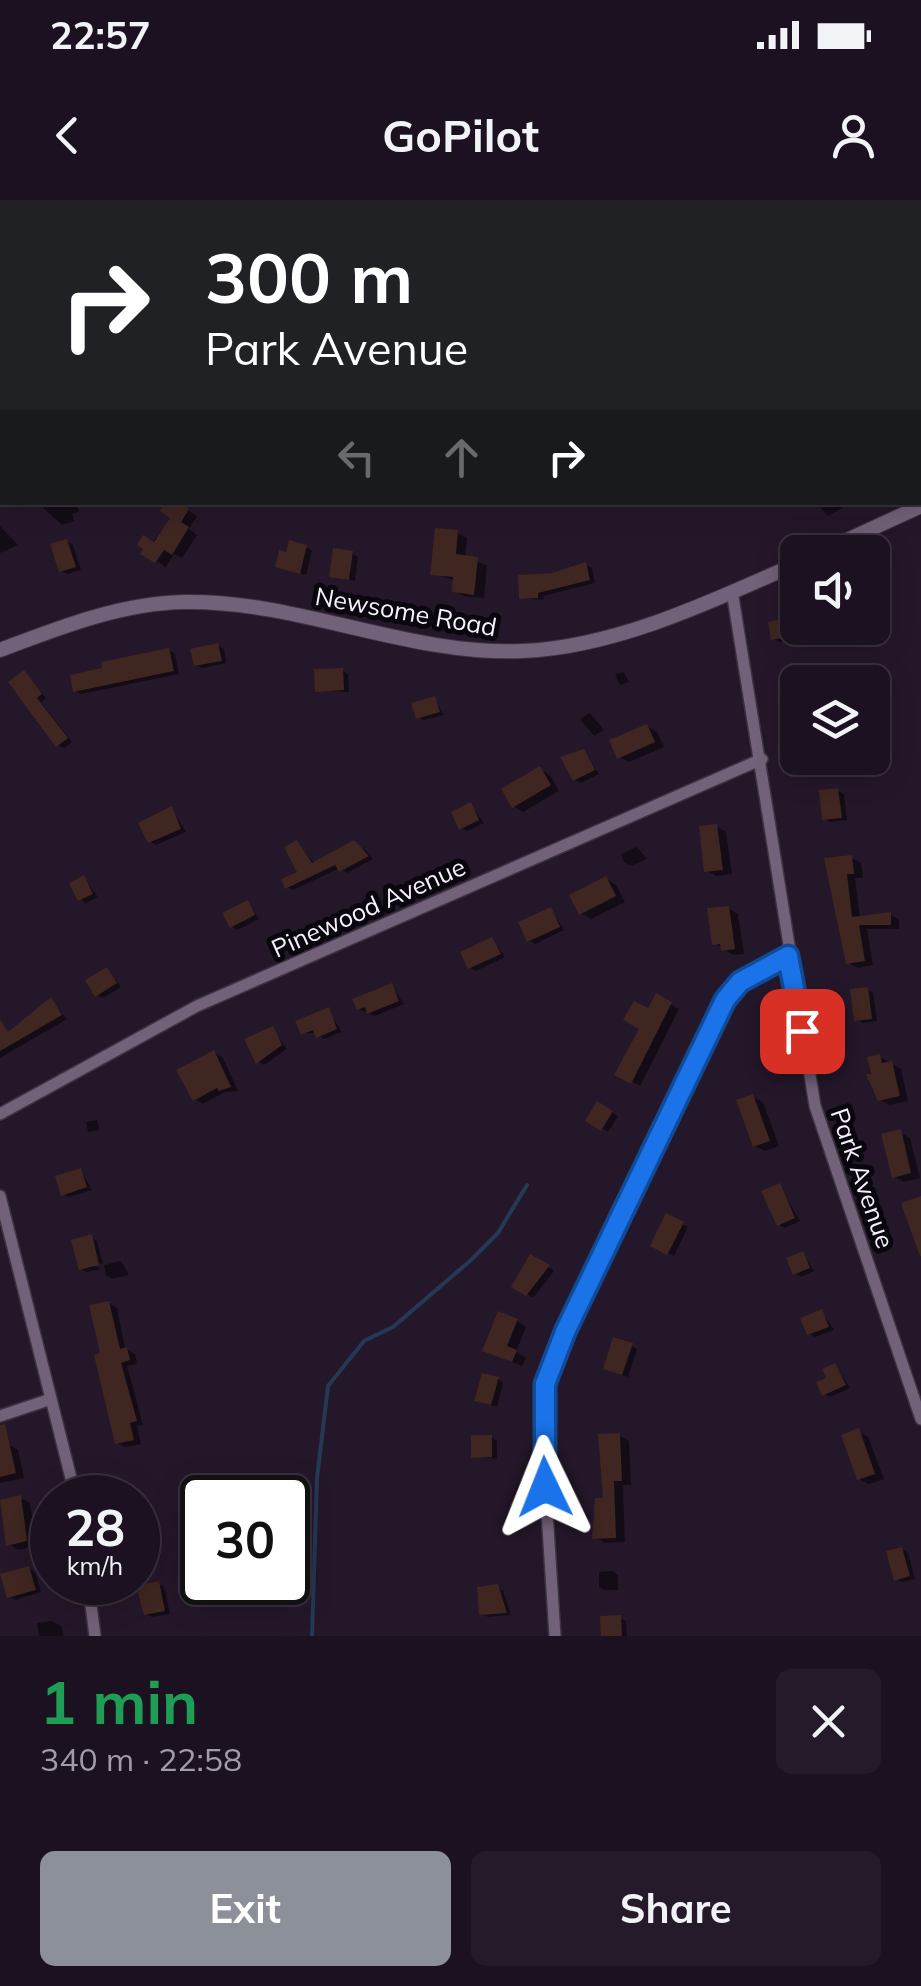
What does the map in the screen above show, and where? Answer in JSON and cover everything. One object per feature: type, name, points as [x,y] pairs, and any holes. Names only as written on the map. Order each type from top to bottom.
[{"type":"street","points":[[858,535],[921,506]]},
{"type":"street","name":"Newsome Road","points":[[0,650],[115,611],[185,602],[246,607],[462,648],[523,651],[580,643],[627,630],[780,570]]},
{"type":"street","name":"Park Avenue","points":[[732,590],[815,1106],[921,1419]]},
{"type":"street","name":"Pinewood Avenue","points":[[0,1114],[196,1006],[762,759]]},
{"type":"street","points":[[554,1636],[543,1450],[545,1384],[565,1332],[725,1000],[740,982],[788,956]]},
{"type":"street","points":[[0,1196],[69,1475]]},
{"type":"street","points":[[0,1416],[48,1400]]},
{"type":"street","points":[[91,1605],[94,1636]]},
{"type":"building","points":[[163,505],[183,505],[189,509],[181,522],[189,527],[172,555],[164,550],[155,563],[140,554],[143,549],[137,545],[143,535],[154,542],[170,518],[160,511]]},
{"type":"building","points":[[435,528],[458,530],[456,554],[478,557],[474,595],[452,592],[453,577],[430,575]]},
{"type":"building","points":[[67,539],[76,567],[59,572],[50,544]]},
{"type":"building","points":[[289,540],[307,545],[300,574],[275,567],[279,550],[286,552]]},
{"type":"building","points":[[333,548],[353,551],[349,580],[329,577]]},
{"type":"building","points":[[586,562],[590,580],[538,593],[538,598],[519,599],[518,575],[552,573]]},
{"type":"building","points":[[780,620],[780,638],[771,640],[768,622]]},
{"type":"building","points":[[218,643],[222,661],[194,666],[190,649]]},
{"type":"building","points":[[169,648],[174,671],[73,692],[70,675],[102,668],[101,662]]},
{"type":"building","points":[[343,668],[344,690],[315,692],[314,669]]},
{"type":"building","points":[[24,670],[42,694],[37,698],[68,738],[56,747],[8,682]]},
{"type":"building","points":[[435,696],[440,712],[416,719],[411,703]]},
{"type":"building","points":[[647,724],[655,742],[617,759],[609,740]]},
{"type":"building","points":[[584,749],[595,770],[573,781],[560,757]]},
{"type":"building","points":[[540,766],[551,785],[512,808],[501,789]]},
{"type":"building","points":[[838,788],[842,818],[822,820],[819,790]]},
{"type":"building","points":[[471,802],[479,820],[459,830],[451,812]]},
{"type":"building","points":[[172,806],[181,829],[148,843],[138,823]]},
{"type":"building","points":[[717,824],[723,870],[704,872],[699,826]]},
{"type":"building","points":[[297,840],[312,863],[354,840],[369,856],[339,872],[335,865],[285,889],[281,879],[297,872],[284,847]]},
{"type":"building","points":[[852,855],[854,874],[847,874],[852,917],[891,912],[891,925],[859,925],[865,961],[846,964],[824,858]]},
{"type":"building","points":[[84,875],[93,894],[78,901],[69,883]]},
{"type":"building","points":[[606,876],[616,896],[579,915],[569,895]]},
{"type":"building","points":[[248,900],[255,915],[230,928],[222,913]]},
{"type":"building","points":[[729,906],[735,949],[721,951],[720,944],[712,945],[707,908]]},
{"type":"building","points":[[551,907],[560,927],[527,942],[518,922]]},
{"type":"building","points":[[492,937],[501,954],[468,969],[460,952]]},
{"type":"building","points":[[107,967],[117,983],[95,997],[85,980]]},
{"type":"building","points":[[392,983],[399,1001],[367,1014],[365,1007],[357,1010],[352,999]]},
{"type":"building","points":[[868,987],[872,1019],[854,1021],[850,989]]},
{"type":"building","points":[[656,993],[672,1002],[631,1084],[614,1075],[639,1029],[623,1020],[634,1001],[648,1008]]},
{"type":"building","points":[[51,997],[62,1015],[0,1051],[0,1019],[8,1032]]},
{"type":"building","points":[[329,1007],[337,1029],[316,1038],[313,1030],[301,1035],[295,1021]]},
{"type":"building","points":[[273,1026],[282,1045],[256,1064],[244,1039]]},
{"type":"building","points":[[214,1050],[231,1087],[219,1091],[217,1088],[193,1101],[176,1070]]},
{"type":"building","points":[[880,1054],[882,1063],[892,1061],[900,1096],[878,1101],[866,1074],[871,1074],[867,1057]]},
{"type":"building","points":[[753,1094],[770,1141],[753,1147],[736,1100]]},
{"type":"building","points":[[597,1101],[613,1111],[601,1131],[585,1121]]},
{"type":"building","points":[[901,1129],[911,1173],[892,1178],[881,1134]]},
{"type":"building","points":[[81,1168],[87,1187],[61,1196],[55,1176]]},
{"type":"building","points":[[780,1183],[795,1218],[777,1226],[761,1191]]},
{"type":"building","points":[[921,1196],[921,1256],[920,1256],[901,1203]]},
{"type":"building","points":[[666,1213],[684,1222],[667,1255],[650,1246]]},
{"type":"building","points":[[92,1234],[99,1265],[79,1270],[71,1240]]},
{"type":"building","points":[[803,1251],[810,1268],[793,1275],[786,1258]]},
{"type":"building","points":[[530,1254],[550,1265],[526,1296],[511,1287]]},
{"type":"building","points":[[109,1301],[120,1349],[127,1347],[130,1360],[121,1363],[137,1421],[130,1423],[134,1440],[115,1444],[94,1355],[100,1353],[89,1305]]},
{"type":"building","points":[[822,1309],[829,1327],[807,1335],[800,1318]]},
{"type":"building","points":[[498,1311],[518,1319],[507,1346],[517,1350],[512,1362],[482,1351]]},
{"type":"building","points":[[613,1337],[633,1343],[622,1375],[603,1369]]},
{"type":"building","points":[[835,1363],[846,1385],[822,1396],[816,1382],[826,1378],[822,1369]]},
{"type":"building","points":[[482,1373],[499,1377],[491,1405],[474,1401]]},
{"type":"building","points":[[5,1424],[16,1473],[0,1477],[0,1425]]},
{"type":"building","points":[[859,1428],[875,1474],[857,1480],[841,1435]]},
{"type":"building","points":[[620,1433],[622,1481],[614,1481],[616,1538],[592,1539],[595,1498],[603,1498],[598,1434]]},
{"type":"building","points":[[471,1435],[492,1435],[492,1457],[471,1458]]},
{"type":"building","points":[[21,1495],[27,1541],[6,1546],[0,1500]]},
{"type":"building","points":[[902,1547],[910,1576],[894,1581],[886,1551]]},
{"type":"building","points":[[29,1566],[30,1592],[7,1598],[0,1574]]},
{"type":"building","points":[[498,1584],[507,1613],[479,1615],[477,1587]]},
{"type":"building","points":[[160,1586],[165,1611],[144,1615],[141,1605],[160,1605]]},
{"type":"building","points":[[621,1615],[622,1636],[601,1636],[600,1616]]},
{"type":"waterway","points":[[312,1636],[317,1478],[328,1386],[364,1341],[393,1327],[498,1233],[527,1185]]},
{"type":"route","points":[[545,1487],[545,1384],[565,1332],[725,1000],[740,982],[788,956],[802,1031]]}]
